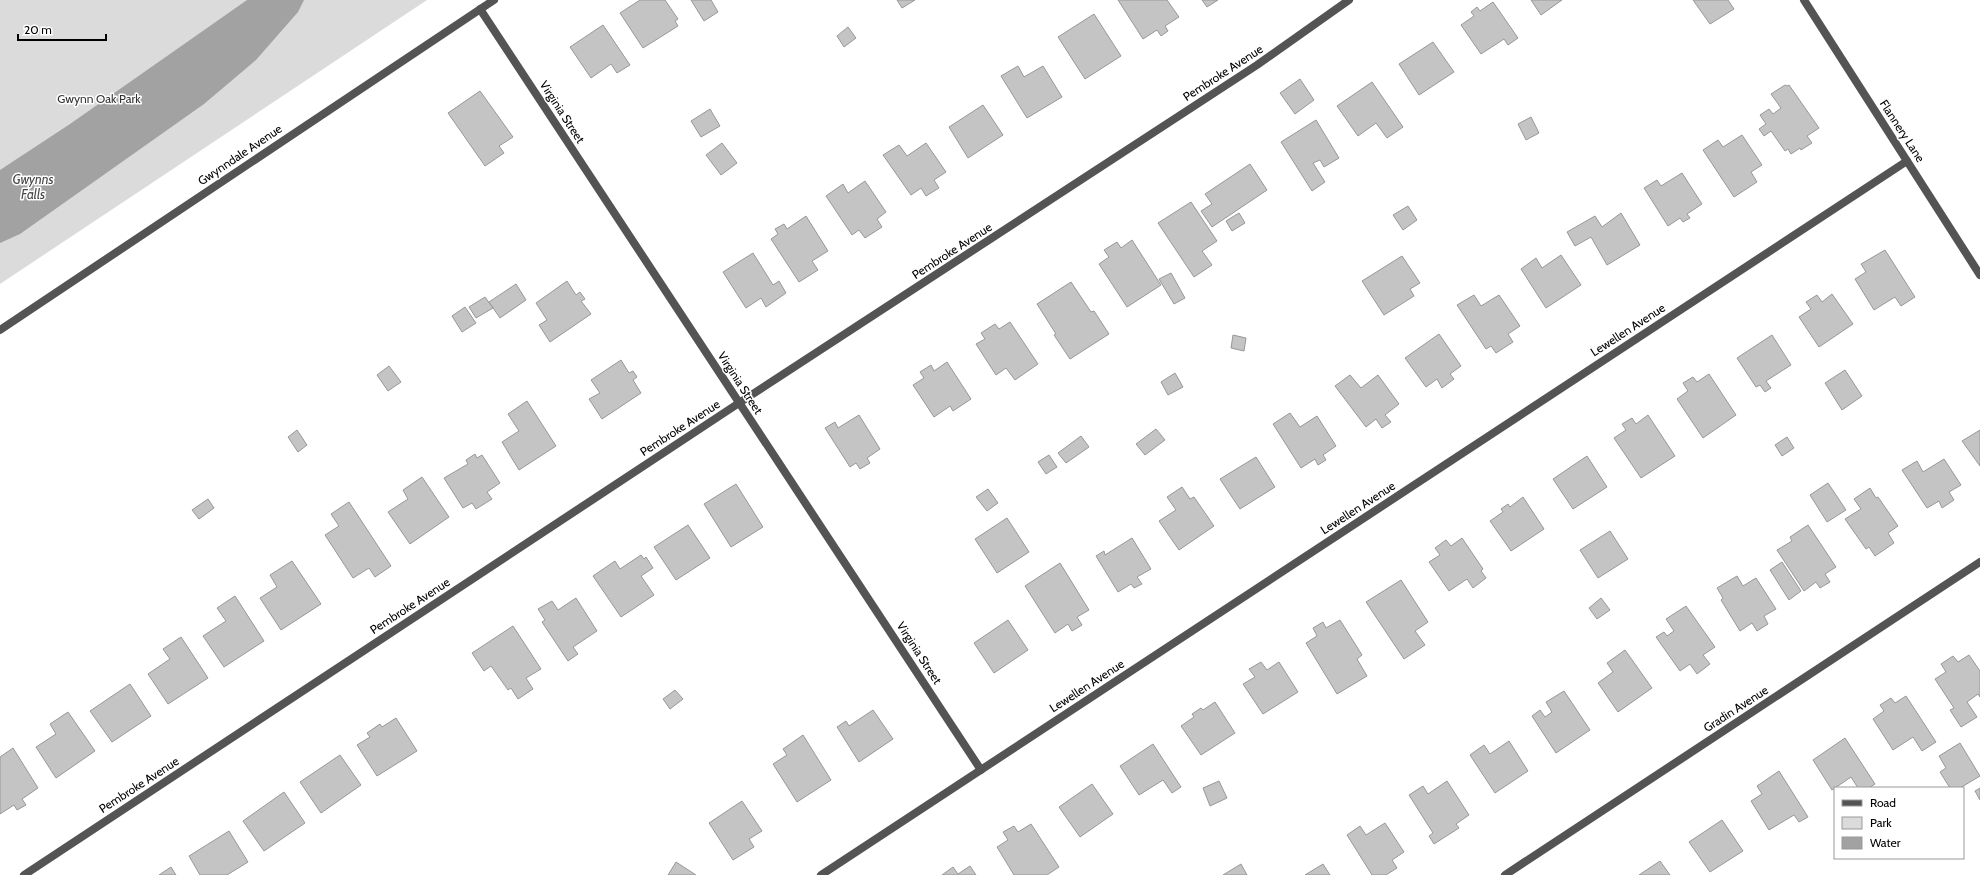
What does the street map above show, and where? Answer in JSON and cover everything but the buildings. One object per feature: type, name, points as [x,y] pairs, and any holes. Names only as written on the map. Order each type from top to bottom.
[{"type":"street","name":"Gwynndale Avenue","points":[[0,330],[494,0]]},
{"type":"street","name":"Pembroke Avenue","points":[[24,875],[739,403],[1251,70],[1349,0]]},
{"type":"street","name":"Flannery Lane","points":[[1804,0],[1980,275]]},
{"type":"street","name":"Virginia Street","points":[[480,9],[981,770]]},
{"type":"street","name":"Lewellen Avenue","points":[[821,875],[1907,161]]},
{"type":"street","name":"Gradin Avenue","points":[[1505,875],[1980,562]]},
{"type":"green space","name":"Gwynn Oak Park","points":[[0,0],[427,0],[0,284]]},
{"type":"water","name":"Gwynns Falls","points":[[247,0],[304,0],[298,12],[256,60],[204,104],[20,234],[0,243],[0,170],[70,124]]}]
